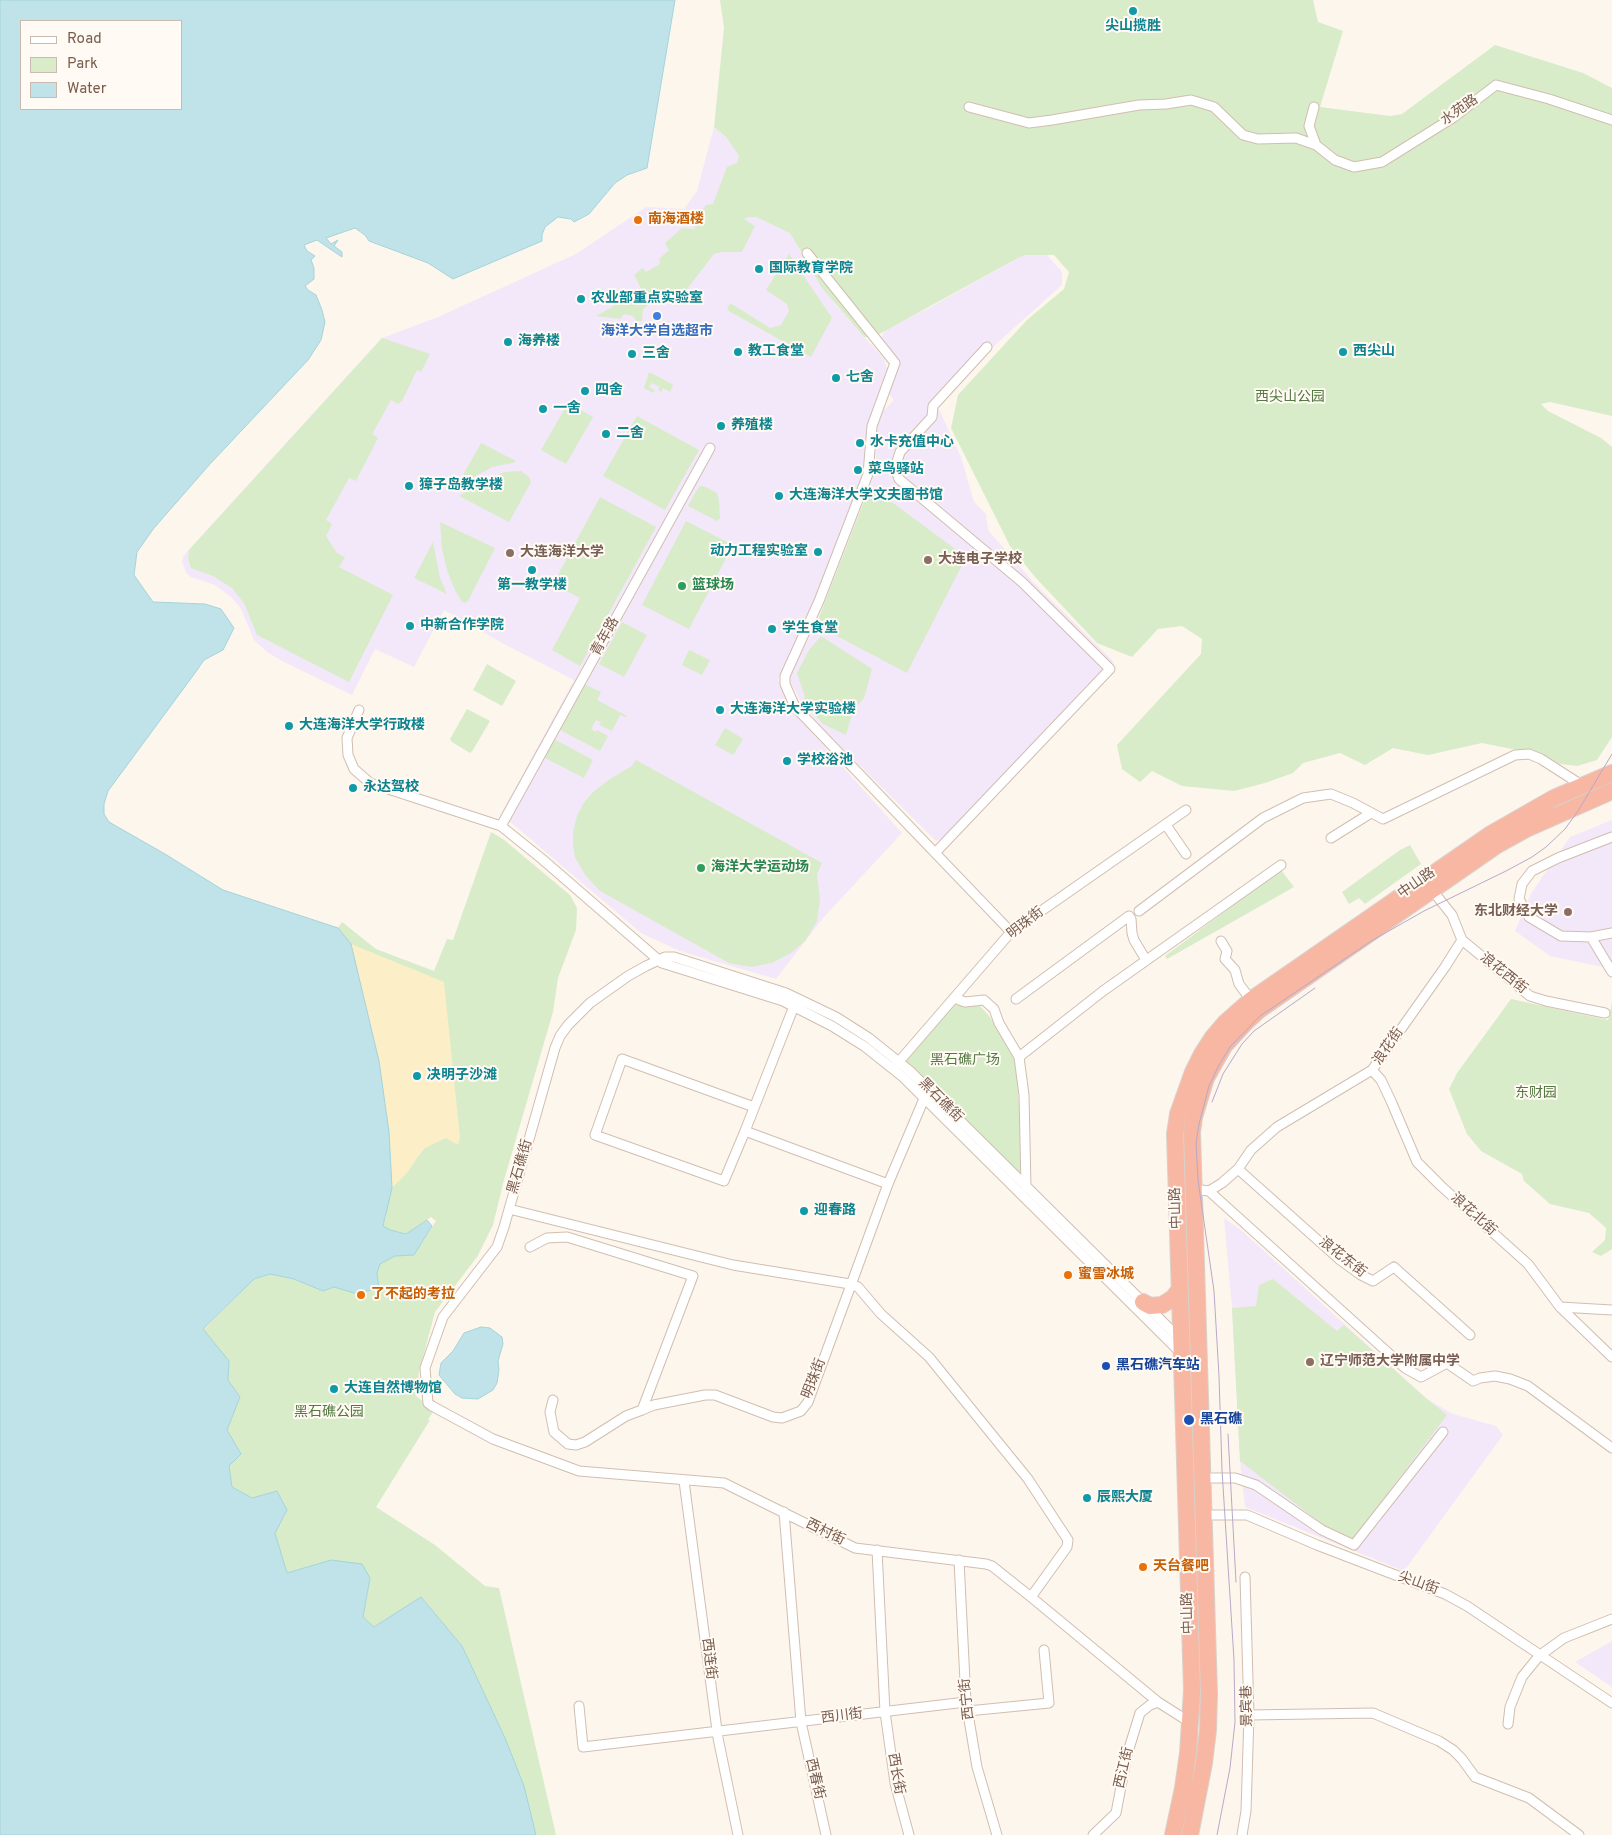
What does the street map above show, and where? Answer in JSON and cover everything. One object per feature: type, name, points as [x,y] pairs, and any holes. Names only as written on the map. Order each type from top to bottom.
[{"type":"highway","points":[[1586,793],[1612,773]]},
{"type":"highway","points":[[1586,793],[1612,791]]},
{"type":"highway","name":"中山路","points":[[1190,1835],[1208,1730],[1209,1694],[1198,1303],[1202,1190],[1192,1132],[1194,1116],[1206,1078],[1224,1046],[1260,1010],[1482,855],[1586,793]]},
{"type":"highway","name":"中山路","points":[[1174,1835],[1183,1788],[1192,1690],[1178,1337],[1180,1289],[1175,1134],[1178,1114],[1193,1072],[1202,1054],[1225,1023],[1251,1000],[1475,844],[1554,798],[1586,793]]},
{"type":"highway","points":[[1143,1302],[1150,1306],[1162,1305],[1173,1298],[1180,1289]]},
{"type":"highway","points":[[1178,1337],[1189,1355],[1192,1407],[1201,1427]]},
{"type":"street","name":"水苑路","points":[[1316,145],[1334,160],[1354,167],[1382,162],[1454,116],[1496,85],[1549,99],[1612,120]]},
{"type":"street","points":[[969,107],[1029,123],[1139,105],[1166,104],[1191,100],[1214,107],[1244,135],[1258,139],[1296,138],[1316,145]]},
{"type":"street","points":[[1314,107],[1309,126],[1316,145]]},
{"type":"street","points":[[807,253],[895,363],[872,426],[868,474],[819,601],[785,676],[785,684],[795,707],[1011,932]]},
{"type":"street","points":[[936,852],[1110,669],[1022,582],[899,479],[895,468],[900,452],[932,417],[933,406],[986,347]]},
{"type":"street","name":"青年路","points":[[501,826],[710,448]]},
{"type":"street","points":[[359,710],[347,738],[348,755],[354,770],[370,783],[501,826],[542,859],[657,960]]},
{"type":"street","points":[[1139,911],[1263,818],[1302,798],[1330,794],[1383,819],[1515,755],[1529,754],[1541,759],[1586,793]]},
{"type":"street","name":"明珠街","points":[[896,1065],[1011,932],[1186,810]]},
{"type":"street","points":[[1331,838],[1371,813]]},
{"type":"street","points":[[1166,825],[1186,854]]},
{"type":"street","points":[[1612,837],[1558,858],[1532,871],[1522,884],[1519,899],[1529,917],[1562,936],[1591,937],[1612,933]]},
{"type":"street","points":[[1019,1057],[1103,991],[1281,865]]},
{"type":"street","points":[[1432,890],[1452,915],[1462,940]]},
{"type":"street","points":[[1016,999],[1129,916],[1134,940],[1146,960]]},
{"type":"street","points":[[1591,937],[1612,972]]},
{"type":"street","name":"浪花西街","points":[[1462,940],[1530,996],[1546,1002],[1605,1013]]},
{"type":"street","name":"浪花街","points":[[1202,1190],[1222,1183],[1238,1169],[1251,1150],[1277,1127],[1372,1070],[1462,940]]},
{"type":"street","points":[[1221,941],[1227,951],[1225,959],[1235,970],[1239,984],[1251,1000]]},
{"type":"street","name":"黑石礁街","points":[[428,1402],[425,1368],[443,1317],[496,1247],[560,1036],[590,1003],[628,976],[657,960],[674,957],[758,983],[853,1028],[896,1065],[928,1089],[1178,1337]]},
{"type":"street","points":[[954,998],[964,1002],[984,1000],[994,1010],[999,1023],[1019,1057],[1024,1096],[1026,1187]]},
{"type":"street","points":[[754,1107],[622,1060],[595,1134],[724,1181],[745,1131],[795,1002]]},
{"type":"street","name":"黑石礁街","points":[[896,1065],[924,1098],[1150,1322],[1178,1337]]},
{"type":"street","name":"浪花北街","points":[[1372,1070],[1381,1080],[1417,1162],[1528,1264],[1560,1307],[1612,1357]]},
{"type":"street","name":"明珠街","points":[[553,1400],[550,1412],[554,1432],[561,1440],[568,1444],[576,1445],[585,1442],[626,1416],[654,1405],[705,1395],[715,1395],[773,1417],[782,1418],[801,1411],[808,1402],[888,1184],[928,1089]]},
{"type":"street","points":[[745,1131],[888,1184]]},
{"type":"street","name":"浪花东街","points":[[1238,1169],[1339,1259],[1361,1275],[1373,1281],[1394,1267],[1470,1336]]},
{"type":"street","points":[[1202,1190],[1405,1368],[1421,1378],[1447,1363],[1473,1381],[1495,1376],[1510,1379],[1528,1386],[1612,1448]]},
{"type":"street","points":[[509,1209],[733,1265],[850,1284],[858,1287],[881,1314],[929,1357],[1028,1479],[1068,1540],[1067,1548],[1031,1597]]},
{"type":"street","points":[[530,1247],[547,1238],[567,1237],[693,1276],[642,1410]]},
{"type":"street","points":[[1178,1337],[1198,1303]]},
{"type":"street","points":[[1560,1307],[1612,1310]]},
{"type":"street","name":"黑石礁街","points":[[1150,1322],[1178,1337]]},
{"type":"street","name":"西村街","points":[[428,1402],[493,1439],[579,1471],[724,1483],[855,1548],[959,1560],[992,1566],[1158,1702],[1190,1723]]},
{"type":"street","points":[[1202,1478],[1236,1478],[1256,1485],[1322,1530],[1354,1545],[1443,1432]]},
{"type":"street","name":"西连街","points":[[684,1481],[717,1732],[738,1835]]},
{"type":"street","name":"西春街","points":[[784,1512],[801,1722],[826,1835]]},
{"type":"street","name":"尖山街","points":[[1204,1515],[1247,1515],[1317,1546],[1445,1594],[1468,1606],[1539,1656],[1612,1703]]},
{"type":"street","name":"西长街","points":[[877,1550],[885,1712],[894,1783],[909,1835]]},
{"type":"street","name":"西宁街","points":[[959,1560],[967,1707],[977,1767],[997,1835]]},
{"type":"street","name":"景宾巷","points":[[1242,1835],[1246,1811],[1249,1715],[1245,1577]]},
{"type":"street","points":[[1508,1724],[1510,1707],[1522,1677],[1539,1656],[1564,1638],[1612,1619]]},
{"type":"street","name":"西川街","points":[[579,1706],[583,1747],[885,1712],[1049,1703],[1044,1650]]},
{"type":"street","name":"西江街","points":[[1093,1835],[1116,1812],[1127,1755],[1140,1713],[1150,1705],[1158,1702]]},
{"type":"street","points":[[1249,1715],[1373,1713],[1439,1741],[1453,1750],[1462,1759],[1475,1777],[1529,1798],[1578,1835]]},
{"type":"shaded area","name":"大连海洋大学","points":[[714,127],[726,137],[783,219],[800,251],[835,304],[884,359],[887,369],[869,430],[865,471],[845,519],[815,603],[778,680],[792,710],[902,833],[824,917],[776,979],[680,951],[641,933],[501,814],[574,680],[444,610],[414,667],[375,649],[352,695],[267,652],[254,640],[241,609],[232,598],[215,585],[191,577],[186,573],[182,561],[184,555],[382,338],[438,317],[576,254],[646,207],[684,209],[697,191]]},
{"type":"shaded area","name":"大连电子学校","points":[[1025,255],[1047,255],[1062,272],[1062,285],[995,345],[938,407],[961,457],[974,502],[986,514],[988,530],[1034,583],[1114,662],[1086,686],[944,838],[936,841],[826,732],[802,704],[788,677],[816,625],[870,486],[876,463],[875,428],[879,415],[894,400],[888,393],[898,358],[880,340],[885,330]]},
{"type":"shaded area","name":"东北财经大学","points":[[1612,820],[1612,969],[1550,956],[1515,931],[1532,892],[1570,837]]},
{"type":"shaded area","name":"辽宁师范大学附属中学","points":[[1224,1218],[1241,1230],[1427,1399],[1453,1414],[1496,1426],[1503,1435],[1404,1571],[1245,1507],[1240,1461],[1232,1308]]},
{"type":"shaded area","points":[[1612,1641],[1612,1687],[1575,1662]]},
{"type":"green space","name":"西尖山公园","points":[[720,0],[1313,0],[1318,22],[1343,31],[1320,107],[1390,116],[1402,114],[1495,45],[1583,73],[1612,88],[1612,416],[1550,402],[1541,404],[1548,411],[1601,438],[1612,447],[1612,737],[1597,760],[1577,766],[1560,764],[1541,755],[1482,743],[1428,755],[1393,748],[1365,765],[1340,753],[1303,763],[1293,773],[1234,791],[1182,786],[1152,771],[1140,782],[1122,769],[1117,745],[1201,654],[1202,639],[1182,626],[1158,629],[1132,657],[1097,643],[1035,577],[1010,546],[951,428],[958,395],[1027,320],[1064,289],[1069,272],[1054,255],[1025,255],[874,337],[864,337],[822,288],[790,233],[756,217],[749,217],[744,219],[755,226],[742,252],[714,254],[683,294],[666,291],[643,309],[642,321],[636,321],[633,316],[624,314],[620,319],[596,316],[642,290],[634,275],[643,268],[646,272],[660,264],[659,259],[669,250],[665,243],[682,228],[695,229],[693,222],[706,205],[713,204],[727,167],[737,163],[739,156],[726,137],[714,127],[724,28]]},
{"type":"green space","points":[[789,254],[832,318],[811,357],[727,310],[730,303],[770,328],[781,325],[789,311],[787,304],[766,290]]},
{"type":"green space","points":[[382,338],[430,354],[421,372],[417,370],[402,401],[398,404],[391,400],[372,434],[378,438],[356,481],[349,478],[326,520],[332,524],[326,536],[337,553],[345,557],[339,567],[393,595],[349,682],[257,635],[244,603],[232,588],[213,576],[191,568],[188,559],[189,550]]},
{"type":"green space","points":[[649,372],[672,384],[670,392],[663,388],[661,392],[658,390],[660,387],[652,383],[649,387],[655,390],[653,393],[644,388]]},
{"type":"green space","points":[[568,403],[593,417],[566,464],[541,450]]},
{"type":"green space","points":[[637,416],[699,450],[665,510],[603,476]]},
{"type":"green space","points":[[481,443],[516,461],[492,467],[454,491]]},
{"type":"green space","points":[[521,471],[529,477],[531,482],[509,522],[459,496],[487,479],[505,472]]},
{"type":"green space","points":[[701,486],[717,493],[720,518],[717,521],[688,506]]},
{"type":"green space","points":[[870,486],[966,557],[907,673],[816,625]]},
{"type":"green space","points":[[600,497],[656,527],[580,666],[552,650],[580,598],[553,584]]},
{"type":"green space","name":"篮球场","points":[[686,521],[733,545],[689,629],[642,605]]},
{"type":"green space","points":[[440,522],[495,548],[468,601],[465,603],[462,602],[455,590],[447,570],[442,549]]},
{"type":"green space","points":[[433,542],[440,578],[447,594],[414,578]]},
{"type":"green space","points":[[622,622],[647,635],[624,677],[599,664]]},
{"type":"green space","points":[[821,636],[872,669],[864,698],[853,711],[846,735],[823,724],[802,701],[805,697],[797,673],[809,650]]},
{"type":"green space","points":[[689,650],[710,660],[702,675],[682,665]]},
{"type":"green space","points":[[487,664],[516,681],[502,706],[473,690]]},
{"type":"green space","points":[[584,684],[601,692],[597,700],[627,716],[620,715],[612,731],[599,725],[601,722],[596,720],[591,729],[608,736],[600,751],[560,730]]},
{"type":"green space","points":[[467,709],[490,721],[470,753],[450,739]]},
{"type":"green space","points":[[725,728],[743,739],[733,755],[715,745]]},
{"type":"green space","points":[[554,739],[593,760],[584,778],[545,758]]},
{"type":"green space","name":"海洋大学运动场","points":[[636,760],[822,863],[817,874],[820,899],[817,921],[806,940],[791,953],[772,963],[751,967],[729,963],[600,891],[585,875],[575,857],[573,832],[577,816],[583,804],[592,793],[610,779],[632,766]]},
{"type":"green space","name":"黑石礁公园","points":[[491,832],[503,839],[570,895],[577,908],[576,930],[558,978],[553,1012],[504,1180],[493,1225],[477,1257],[435,1312],[419,1372],[416,1396],[434,1410],[428,1420],[430,1420],[376,1507],[435,1545],[485,1586],[499,1588],[556,1835],[536,1835],[524,1786],[505,1738],[462,1646],[421,1597],[374,1627],[363,1617],[370,1578],[331,1560],[287,1573],[275,1533],[287,1510],[277,1491],[252,1498],[232,1487],[229,1466],[241,1454],[227,1430],[240,1397],[228,1380],[229,1361],[203,1330],[254,1279],[270,1274],[294,1279],[323,1291],[334,1287],[354,1293],[379,1289],[377,1273],[380,1264],[395,1256],[414,1255],[436,1221],[431,1217],[406,1234],[383,1226],[386,1217],[386,1206],[392,1188],[351,944],[338,928],[342,922],[376,949],[434,971],[447,939],[453,940]]},
{"type":"green space","points":[[1410,845],[1421,864],[1365,904],[1359,898],[1349,904],[1342,892],[1400,850]]},
{"type":"green space","points":[[1281,870],[1294,887],[1167,959],[1165,956]]},
{"type":"green space","name":"东财园","points":[[1511,999],[1608,1020],[1612,1003],[1612,1249],[1601,1256],[1592,1252],[1605,1240],[1606,1228],[1589,1213],[1550,1204],[1524,1181],[1522,1174],[1481,1151],[1467,1134],[1449,1089],[1457,1073]]},
{"type":"green space","name":"黑石礁广场","points":[[954,1005],[980,1006],[990,1017],[1016,1061],[1024,1180],[904,1062]]},
{"type":"green space","name":"辽宁师范大学附属中学","points":[[1273,1279],[1337,1331],[1344,1325],[1447,1415],[1353,1539],[1326,1527],[1240,1461],[1232,1308],[1256,1306],[1259,1285]]},
{"type":"sand","name":"决明子沙滩","points":[[351,944],[444,982],[460,1138],[458,1145],[446,1138],[425,1148],[407,1173],[392,1188],[389,1132],[379,1061]]},
{"type":"water","points":[[0,0],[675,0],[647,168],[627,175],[615,183],[589,214],[574,222],[571,219],[558,217],[545,227],[542,241],[453,279],[428,263],[369,241],[365,235],[355,228],[326,238],[331,244],[338,240],[334,246],[342,252],[342,257],[317,240],[304,245],[307,251],[315,256],[311,260],[314,268],[314,279],[305,286],[316,295],[322,310],[325,322],[321,340],[308,360],[210,464],[154,528],[137,552],[134,575],[153,602],[205,604],[221,609],[234,628],[223,650],[204,660],[108,791],[104,804],[104,814],[109,822],[223,890],[338,928],[351,944],[379,1061],[389,1132],[392,1188],[383,1226],[406,1234],[427,1220],[432,1226],[414,1255],[395,1256],[380,1264],[377,1273],[379,1289],[354,1293],[334,1287],[323,1291],[294,1279],[270,1274],[254,1279],[203,1329],[229,1361],[228,1380],[240,1397],[227,1430],[241,1454],[229,1466],[232,1487],[252,1498],[277,1491],[287,1510],[275,1533],[287,1573],[331,1560],[362,1564],[370,1578],[363,1617],[374,1627],[421,1597],[462,1646],[505,1738],[524,1786],[536,1835],[0,1835]]},
{"type":"water","points":[[481,1327],[490,1328],[502,1337],[503,1344],[498,1361],[497,1383],[493,1390],[478,1399],[462,1398],[455,1394],[439,1375],[441,1363],[453,1351],[464,1333]]},
{"type":"tram line","points":[[1217,1835],[1230,1768],[1235,1722],[1234,1660],[1222,1470],[1214,1291],[1198,1180],[1196,1143],[1209,1086],[1230,1047],[1260,1016],[1373,940],[1424,911],[1506,871],[1546,847],[1565,829],[1578,811],[1612,754]]},
{"type":"tram line","points":[[1212,1102],[1223,1074],[1242,1044],[1254,1031],[1315,988]]},
{"type":"tram line","points":[[1228,1434],[1236,1582]]},
{"type":"place","name":"尖山揽胜","points":[[1133,11]]},
{"type":"place","name":"南海酒楼","points":[[638,220]]},
{"type":"place","name":"国际教育学院","points":[[759,269]]},
{"type":"place","name":"农业部重点实验室","points":[[581,299]]},
{"type":"place","name":"海洋大学自选超市","points":[[657,316]]},
{"type":"place","name":"海养楼","points":[[508,342]]},
{"type":"place","name":"教工食堂","points":[[738,352]]},
{"type":"place","name":"西尖山","points":[[1343,352]]},
{"type":"place","name":"三舍","points":[[632,354]]},
{"type":"place","name":"七舍","points":[[836,378]]},
{"type":"place","name":"四舍","points":[[585,391]]},
{"type":"place","name":"一舍","points":[[543,409]]},
{"type":"place","name":"养殖楼","points":[[721,426]]},
{"type":"place","name":"二舍","points":[[606,434]]},
{"type":"place","name":"水卡充值中心","points":[[860,443]]},
{"type":"place","name":"菜鸟驿站","points":[[858,470]]},
{"type":"place","name":"獐子岛教学楼","points":[[409,486]]},
{"type":"place","name":"大连海洋大学文夫图书馆","points":[[779,496]]},
{"type":"place","name":"动力工程实验室","points":[[818,552]]},
{"type":"place","name":"大连海洋大学","points":[[510,553]]},
{"type":"place","name":"大连电子学校","points":[[928,560]]},
{"type":"place","name":"第一教学楼","points":[[532,570]]},
{"type":"place","name":"篮球场","points":[[682,586]]},
{"type":"place","name":"中新合作学院","points":[[410,626]]},
{"type":"place","name":"学生食堂","points":[[772,629]]},
{"type":"place","name":"大连海洋大学实验楼","points":[[720,710]]},
{"type":"place","name":"大连海洋大学行政楼","points":[[289,726]]},
{"type":"place","name":"学校浴池","points":[[787,761]]},
{"type":"place","name":"永达驾校","points":[[353,788]]},
{"type":"place","name":"海洋大学运动场","points":[[701,868]]},
{"type":"place","name":"东北财经大学","points":[[1568,912]]},
{"type":"place","name":"决明子沙滩","points":[[417,1076]]},
{"type":"place","name":"迎春路","points":[[804,1211]]},
{"type":"place","name":"蜜雪冰城","points":[[1068,1275]]},
{"type":"place","name":"了不起的考拉","points":[[361,1295]]},
{"type":"place","name":"辽宁师范大学附属中学","points":[[1310,1362]]},
{"type":"place","name":"黑石礁汽车站","points":[[1106,1366]]},
{"type":"place","name":"大连自然博物馆","points":[[334,1389]]},
{"type":"place","name":"黑石礁","points":[[1189,1420]]},
{"type":"place","name":"辰熙大厦","points":[[1087,1498]]},
{"type":"place","name":"天台餐吧","points":[[1143,1567]]}]
